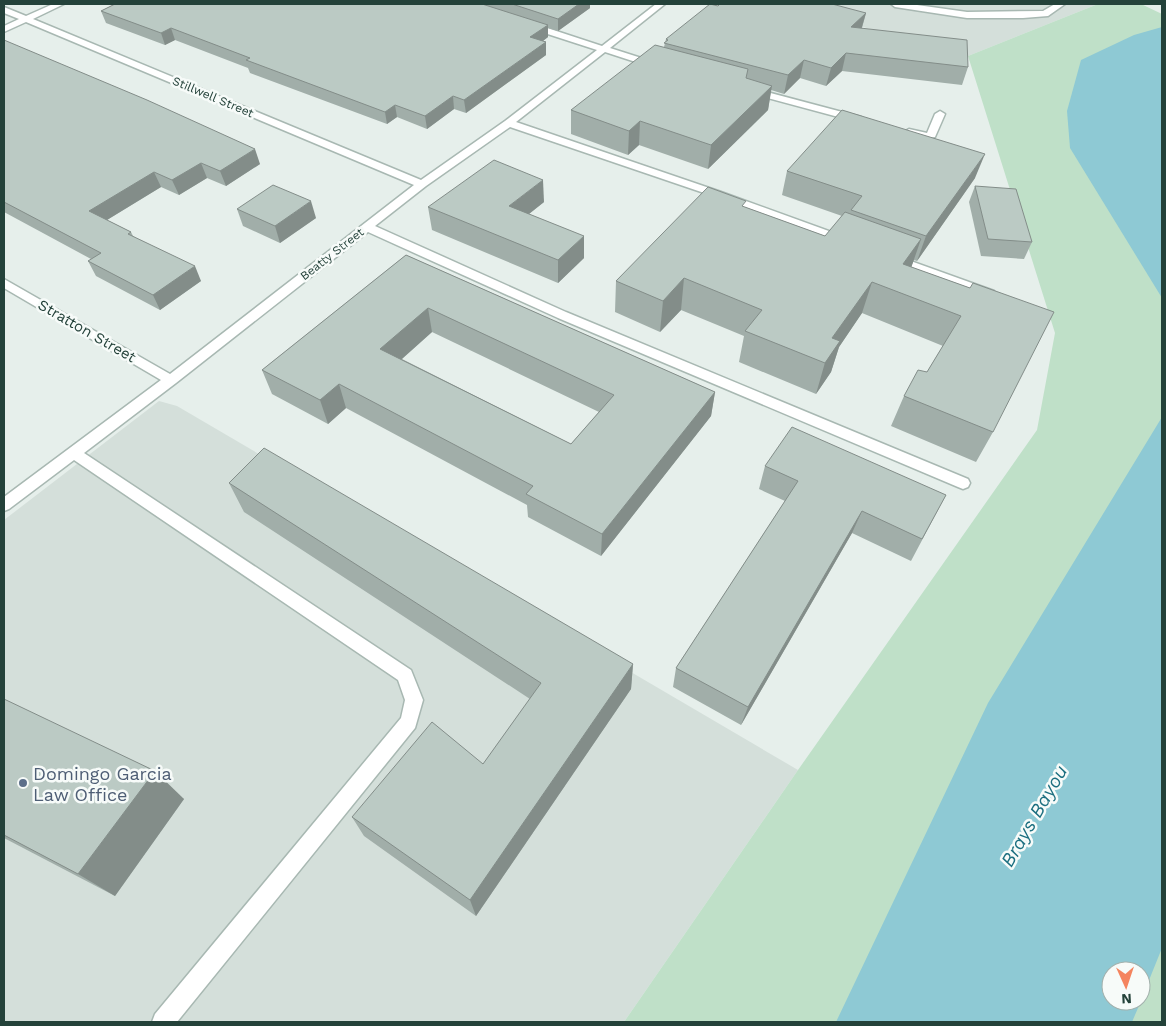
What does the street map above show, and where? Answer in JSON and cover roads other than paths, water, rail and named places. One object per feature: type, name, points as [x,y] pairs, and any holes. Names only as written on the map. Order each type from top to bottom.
[{"type":"street","points":[[4,29],[60,4]]},
{"type":"street","name":"Beatty Street","points":[[4,505],[171,380],[422,184],[509,123],[661,4]]},
{"type":"street","points":[[895,4],[967,15],[1023,16],[1045,14],[1061,4]]},
{"type":"street","name":"Stillwell Street","points":[[4,10],[422,184]]},
{"type":"street","points":[[522,23],[602,50],[669,69]]},
{"type":"street","points":[[745,89],[868,121]]},
{"type":"street","points":[[897,129],[925,136],[932,135],[940,114]]},
{"type":"street","points":[[509,123],[717,194],[856,245]]},
{"type":"street","points":[[367,227],[562,315],[963,483]]},
{"type":"street","points":[[884,256],[996,296]]},
{"type":"street","name":"Stratton Street","points":[[4,283],[171,380]]},
{"type":"street","points":[[74,453],[405,675],[414,700],[409,722],[163,1022]]},
{"type":"water","points":[[1162,27],[1162,298],[1070,148],[1067,111],[1081,60],[1134,35]]},
{"type":"water","name":"Brays Bayou","points":[[1162,417],[1162,948],[1151,975],[1151,961],[1101,961],[1101,1011],[1137,1011],[1132,1022],[836,1022],[988,703]]},
{"type":"place","name":"Domingo Garcia Law Office","points":[[23,783]]}]
